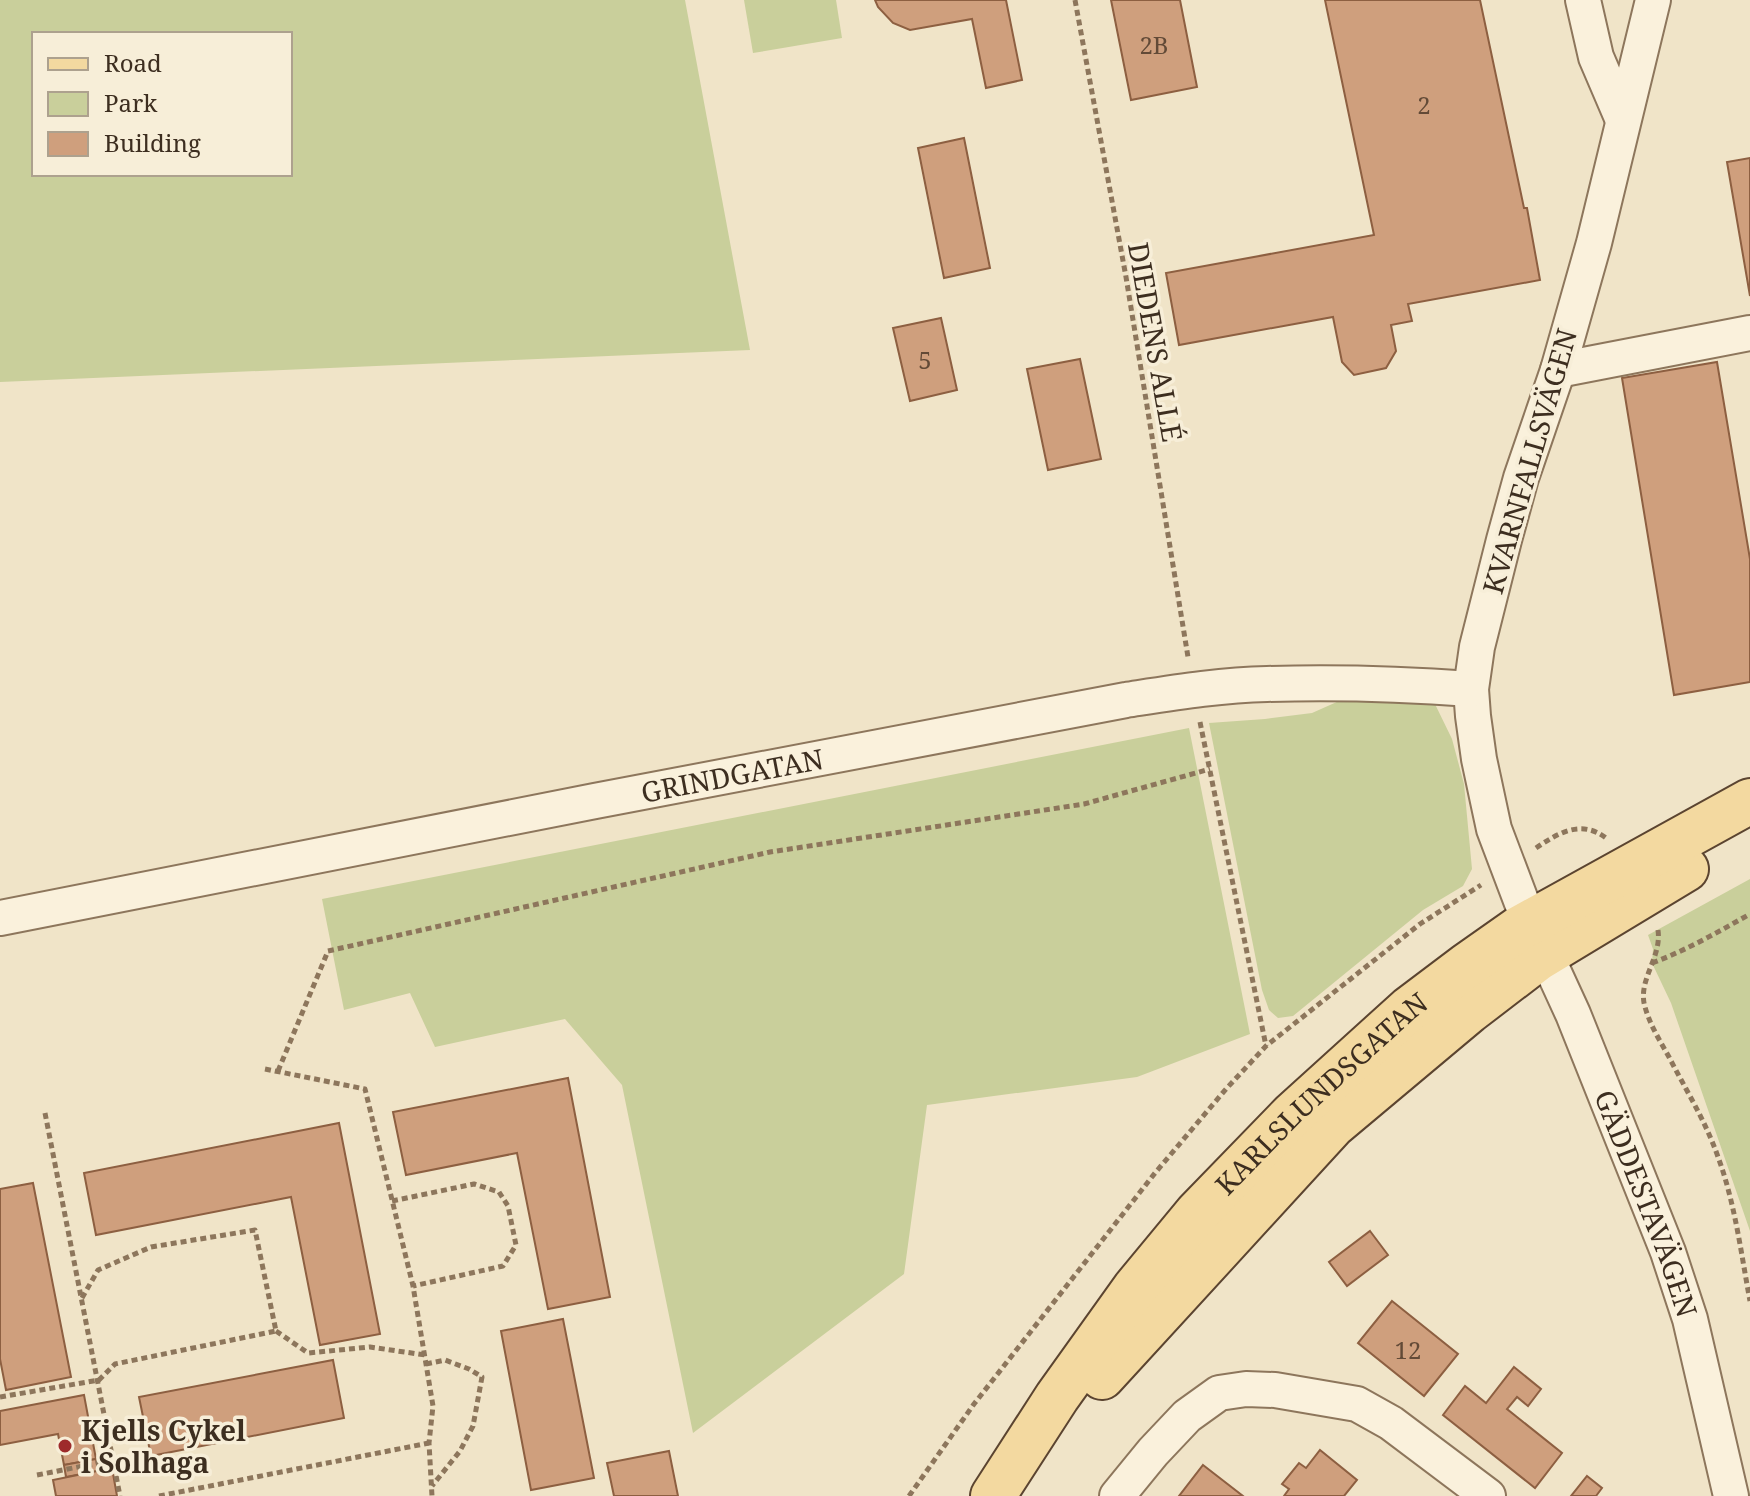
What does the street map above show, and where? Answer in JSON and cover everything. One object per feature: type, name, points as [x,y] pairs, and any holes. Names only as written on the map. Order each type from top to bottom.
[{"type":"main road","name":"KARLSLUNDSGATAN","points":[[999,1496],[1125,1350],[1333,1125],[1469,1011],[1538,938],[1750,801]]},
{"type":"main road","name":"KARLSLUNDSGATAN","points":[[993,1496],[1057,1397],[1135,1288],[1197,1213],[1293,1114],[1409,1009],[1466,966],[1538,938],[1750,830]]},
{"type":"street","points":[[1583,0],[1596,57],[1623,120]]},
{"type":"street","name":"KVARNFALLSVÄGEN","points":[[1538,938],[1507,868],[1494,829],[1479,759],[1471,689],[1477,647],[1504,540],[1594,243],[1653,0]]},
{"type":"street","points":[[1558,370],[1750,333]]},
{"type":"street","name":"GRINDGATAN","points":[[0,918],[1126,700],[1265,684],[1471,689]]},
{"type":"street","name":"GÄDDESTAVÄGEN","points":[[1538,938],[1573,1014],[1668,1252],[1690,1319],[1731,1496]]},
{"type":"street","points":[[1117,1496],[1187,1416],[1219,1393],[1246,1389],[1275,1390],[1357,1404],[1391,1423],[1488,1496]]},
{"type":"path","name":"DIEDENS ALLÉ","points":[[1075,0],[1126,277],[1194,690],[1266,1046]]},
{"type":"path","points":[[278,1071],[328,951],[770,852],[1084,804],[1210,769]]},
{"type":"path","points":[[1652,963],[1682,951],[1750,914]]},
{"type":"path","points":[[265,1069],[365,1089],[413,1286],[425,1355],[433,1406],[429,1443],[432,1496]]},
{"type":"path","points":[[45,1113],[120,1496]]},
{"type":"path","points":[[392,1201],[474,1184],[499,1192],[508,1206],[516,1245],[503,1266],[413,1286]]},
{"type":"path","points":[[82,1298],[98,1270],[151,1247],[255,1230],[276,1331],[308,1353],[370,1347],[425,1355]]},
{"type":"path","points":[[0,1397],[99,1380],[115,1364],[276,1331]]},
{"type":"path","points":[[426,1364],[445,1360],[482,1377],[473,1426],[460,1451],[431,1488]]},
{"type":"path","points":[[159,1496],[429,1443]]},
{"type":"path","points":[[37,1475],[114,1460]]},
{"type":"green space","points":[[0,0],[685,0],[750,350],[0,382]]},
{"type":"green space","points":[[744,0],[836,0],[842,38],[753,53]]},
{"type":"green space","points":[[1339,701],[1434,702],[1452,739],[1464,784],[1472,869],[1463,886],[1423,910],[1293,1016],[1278,1018],[1269,1010],[1262,990],[1209,723],[1312,713]]},
{"type":"green space","points":[[1189,728],[1250,1034],[1137,1077],[927,1105],[904,1274],[693,1433],[622,1085],[565,1019],[435,1047],[410,993],[344,1010],[322,899]]},
{"type":"green space","points":[[1750,879],[1750,1231],[1671,1003],[1652,963],[1653,949],[1648,935]]},
{"type":"building","points":[[875,0],[1006,0],[1022,80],[986,88],[972,19],[910,30],[893,23]]},
{"type":"building","points":[[1111,0],[1180,0],[1197,87],[1131,100]]},
{"type":"building","points":[[1325,0],[1480,0],[1540,280],[1408,304],[1412,321],[1391,325],[1396,351],[1386,368],[1354,375],[1342,362],[1333,317],[1179,345],[1166,273],[1374,235]]},
{"type":"building","points":[[964,138],[990,268],[944,278],[918,148]]},
{"type":"building","points":[[1750,158],[1750,296],[1727,162]]},
{"type":"building","points":[[941,318],[957,390],[910,401],[893,328]]},
{"type":"building","points":[[1080,359],[1101,459],[1048,470],[1027,369]]},
{"type":"building","points":[[1717,362],[1750,559],[1750,682],[1674,695],[1622,378]]},
{"type":"building","points":[[568,1078],[610,1297],[548,1309],[517,1153],[406,1175],[393,1112]]},
{"type":"building","points":[[339,1123],[380,1334],[320,1345],[291,1197],[96,1235],[84,1173]]},
{"type":"building","points":[[33,1183],[71,1377],[6,1390],[0,1359],[0,1189]]},
{"type":"building","points":[[1370,1231],[1388,1255],[1347,1286],[1329,1262]]},
{"type":"building","points":[[1392,1301],[1458,1354],[1424,1396],[1358,1343]]},
{"type":"building","points":[[563,1319],[594,1478],[531,1490],[501,1331]]},
{"type":"building","points":[[333,1360],[344,1418],[151,1456],[139,1397]]},
{"type":"building","points":[[1514,1367],[1541,1389],[1528,1406],[1517,1397],[1507,1409],[1562,1453],[1535,1488],[1443,1415],[1465,1386],[1486,1403]]},
{"type":"building","points":[[84,1395],[96,1459],[64,1465],[58,1434],[0,1445],[0,1411]]},
{"type":"building","points":[[1320,1450],[1357,1480],[1344,1496],[1284,1496],[1289,1489],[1282,1484],[1299,1463],[1306,1468]]},
{"type":"building","points":[[669,1451],[678,1496],[614,1496],[607,1463]]},
{"type":"building","points":[[96,1459],[98,1471],[66,1477],[64,1465]]},
{"type":"building","points":[[1203,1465],[1243,1496],[1179,1496]]},
{"type":"building","points":[[112,1468],[117,1496],[56,1496],[53,1480]]},
{"type":"building","points":[[1587,1476],[1602,1488],[1596,1496],[1571,1496]]},
{"type":"place","name":"Kjells Cykel i Solhaga","points":[[65,1446]]}]
